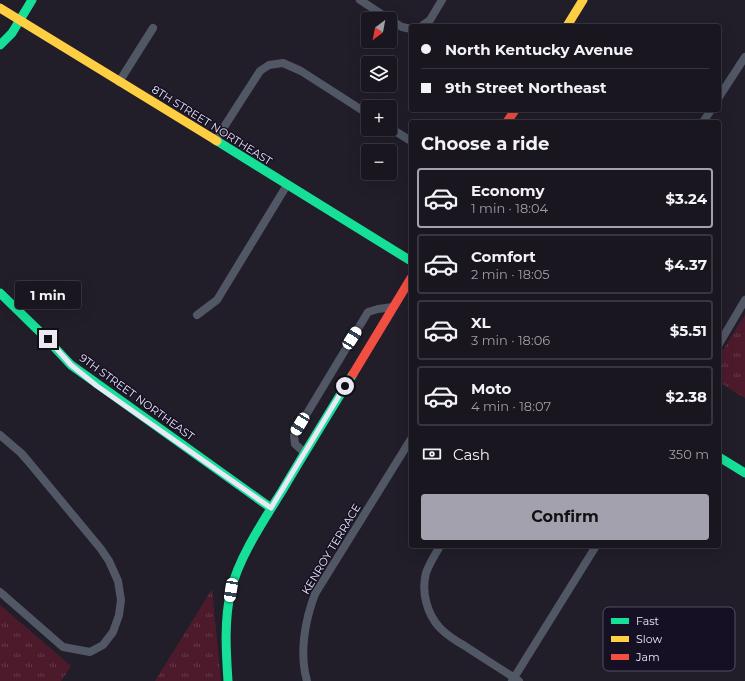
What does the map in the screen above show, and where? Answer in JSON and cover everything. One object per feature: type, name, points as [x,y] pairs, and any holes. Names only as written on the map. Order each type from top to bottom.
[{"type":"street","points":[[0,45],[12,33],[32,0]]},
{"type":"street","points":[[360,0],[379,12]]},
{"type":"street","points":[[425,24],[430,20],[442,0]]},
{"type":"street","points":[[568,24],[583,0]]},
{"type":"street","name":"8TH STREET NORTHEAST","points":[[0,8],[409,260]]},
{"type":"street","points":[[397,24],[402,27],[409,29]]},
{"type":"street","points":[[119,82],[153,28]]},
{"type":"street","points":[[721,94],[745,57]]},
{"type":"street","points":[[215,141],[254,79],[260,71],[269,65],[283,63],[301,72],[361,110]]},
{"type":"street","points":[[397,132],[409,140]]},
{"type":"street","points":[[197,315],[217,300],[287,185]]},
{"type":"street","points":[[228,681],[226,662],[226,632],[231,590],[243,558],[271,508],[409,281]]},
{"type":"street","name":"9TH STREET NORTHEAST","points":[[0,293],[71,365],[271,508]]},
{"type":"street","points":[[721,341],[745,300]]},
{"type":"street","points":[[305,453],[295,444],[294,435],[368,312],[392,307]]},
{"type":"street","points":[[0,435],[21,453],[101,549],[109,561],[118,581],[121,600],[119,615],[113,632],[103,645],[90,652],[63,647],[0,592]]},
{"type":"street","name":"KENROY TERRACE","points":[[307,681],[305,675],[304,654],[305,633],[308,615],[315,594],[409,442]]},
{"type":"street","points":[[721,458],[745,473]]},
{"type":"street","points":[[439,548],[429,565],[424,581],[424,593],[434,620],[440,628],[452,637],[515,680],[595,548]]},
{"type":"green space","points":[[745,315],[745,398],[721,383],[721,353]]},
{"type":"green space","points":[[212,589],[221,681],[155,681]]},
{"type":"green space","points":[[0,605],[71,666],[61,681],[0,681]]},
{"type":"traffic: fast","points":[[0,45],[12,33],[32,0]]},
{"type":"traffic: fast","points":[[217,141],[409,260]]},
{"type":"traffic: fast","points":[[0,293],[71,365],[271,508]]},
{"type":"traffic: fast","points":[[228,681],[226,624],[231,590],[235,577],[260,526],[353,374]]},
{"type":"traffic: fast","points":[[721,458],[745,473]]},
{"type":"traffic: slow","points":[[568,24],[583,0]]},
{"type":"traffic: slow","points":[[0,8],[217,141]]},
{"type":"traffic: jam","points":[[508,120],[514,112]]},
{"type":"traffic: jam","points":[[353,374],[409,281]]},
{"type":"route","points":[[48,339],[71,365],[97,386],[271,508],[345,386]]}]
